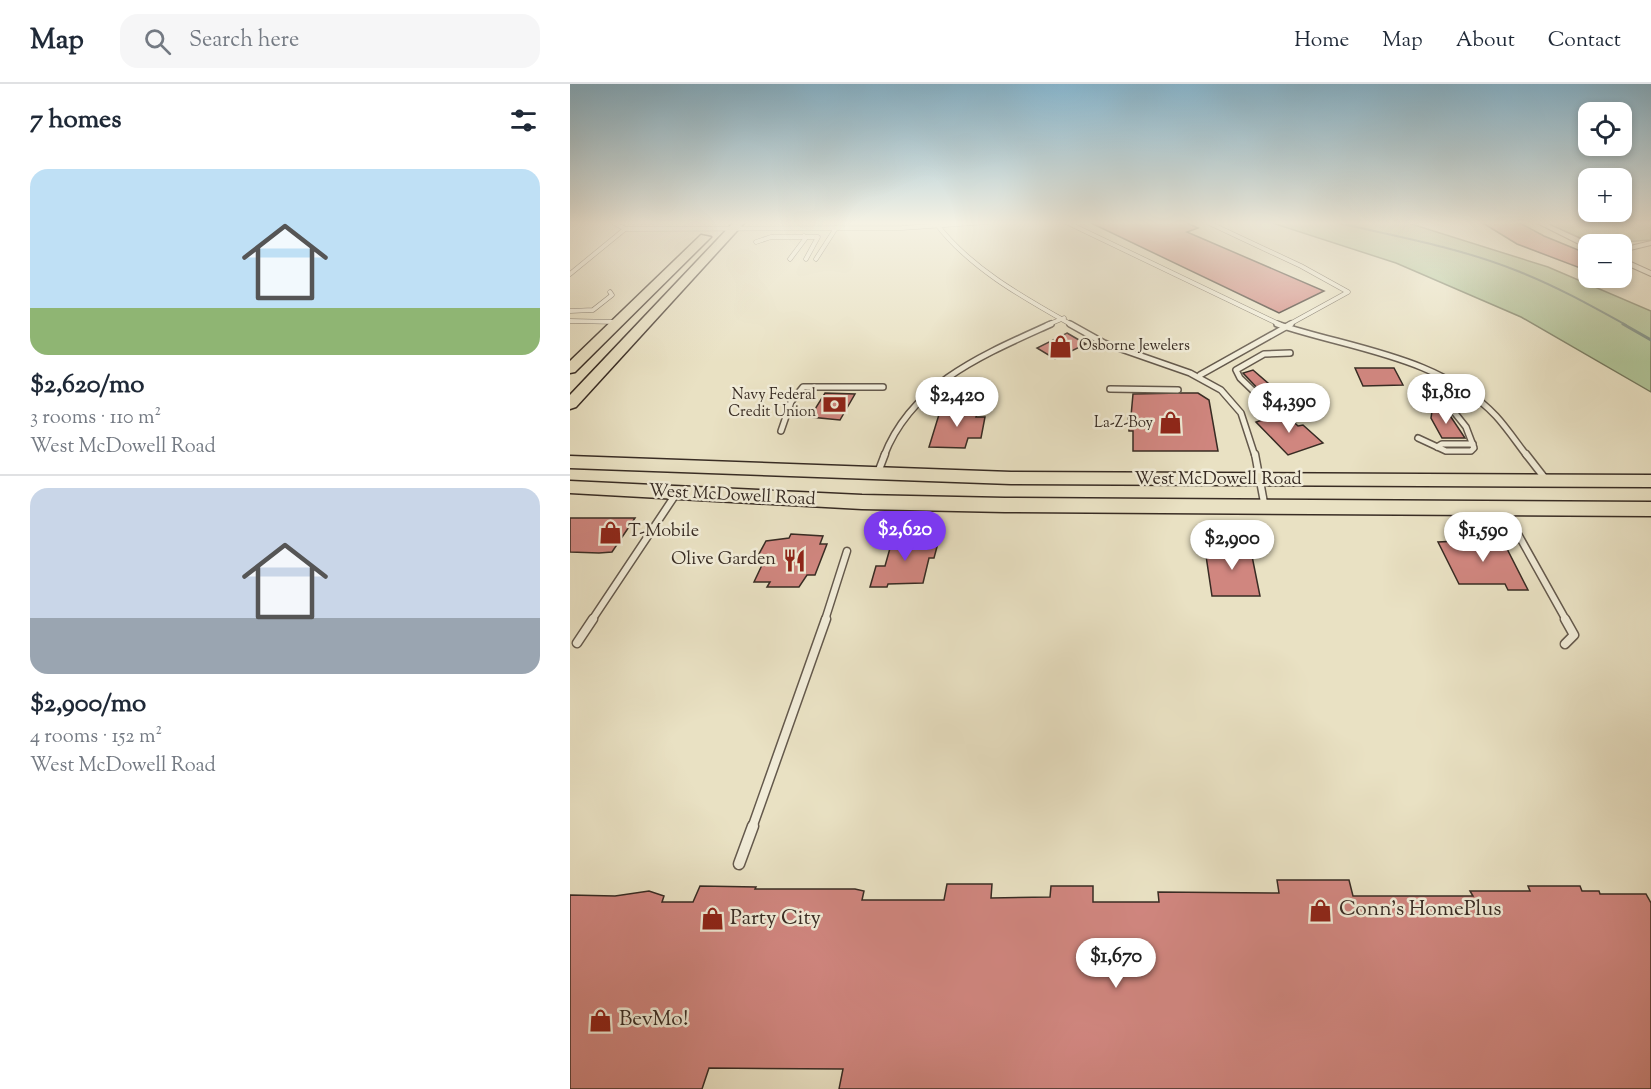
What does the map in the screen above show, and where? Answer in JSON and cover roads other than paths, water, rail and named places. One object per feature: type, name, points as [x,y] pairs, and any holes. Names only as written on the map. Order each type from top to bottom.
[{"type":"main road","points":[[570,369],[679,269]]},
{"type":"main road","points":[[570,404],[688,269]]},
{"type":"main road","name":"West McDowell Road","points":[[570,462],[877,475],[1011,478],[1651,481]]},
{"type":"main road","points":[[746,497],[794,485],[854,485],[877,475]]},
{"type":"main road","points":[[862,502],[868,496],[888,490],[947,490],[1011,478]]},
{"type":"main road","points":[[1434,508],[1479,494],[1539,492],[1547,487],[1548,482]]},
{"type":"main road","name":"West McDowell Road","points":[[570,487],[862,502],[1265,508],[1651,509]]},
{"type":"lane","points":[[986,269],[1106,344],[1148,360],[1200,375],[1236,404],[1249,432],[1265,508]]},
{"type":"lane","points":[[1163,269],[1285,328],[1399,357],[1436,374],[1468,393],[1495,415],[1548,482]]},
{"type":"lane","points":[[1200,375],[1348,292],[1306,269]]},
{"type":"lane","points":[[570,312],[593,310],[612,295],[610,292]]},
{"type":"lane","points":[[877,475],[898,427],[930,390],[970,362],[1064,318]]},
{"type":"lane","points":[[570,321],[620,322]]},
{"type":"lane","points":[[1265,402],[1240,378],[1236,370],[1264,354],[1290,353]]},
{"type":"lane","points":[[781,431],[786,422],[786,409],[803,387],[883,387]]},
{"type":"lane","points":[[1110,389],[1178,390]]},
{"type":"lane","points":[[1418,438],[1437,447],[1442,444],[1473,444],[1455,410],[1443,398]]},
{"type":"lane","points":[[577,643],[676,494]]},
{"type":"lane","points":[[1503,508],[1574,635],[1565,644]]},
{"type":"lane","points":[[739,864],[818,644],[847,551]]},
{"type":"waterway","points":[[1511,269],[1558,289],[1626,325]]},
{"type":"waterway","points":[[1623,324],[1651,340]]},
{"type":"place","name":"Osborne Jewelers","points":[[1061,346]]},
{"type":"place","name":"Navy Federal Credit Union","points":[[834,404]]},
{"type":"place","name":"La-Z-Boy","points":[[1171,423]]},
{"type":"place","name":"T-Mobile","points":[[610,532]]},
{"type":"place","name":"Olive Garden","points":[[794,560]]},
{"type":"place","name":"Conn's HomePlus","points":[[1321,910]]},
{"type":"place","name":"Party City","points":[[712,919]]},
{"type":"place","name":"BevMo!","points":[[601,1020]]}]
